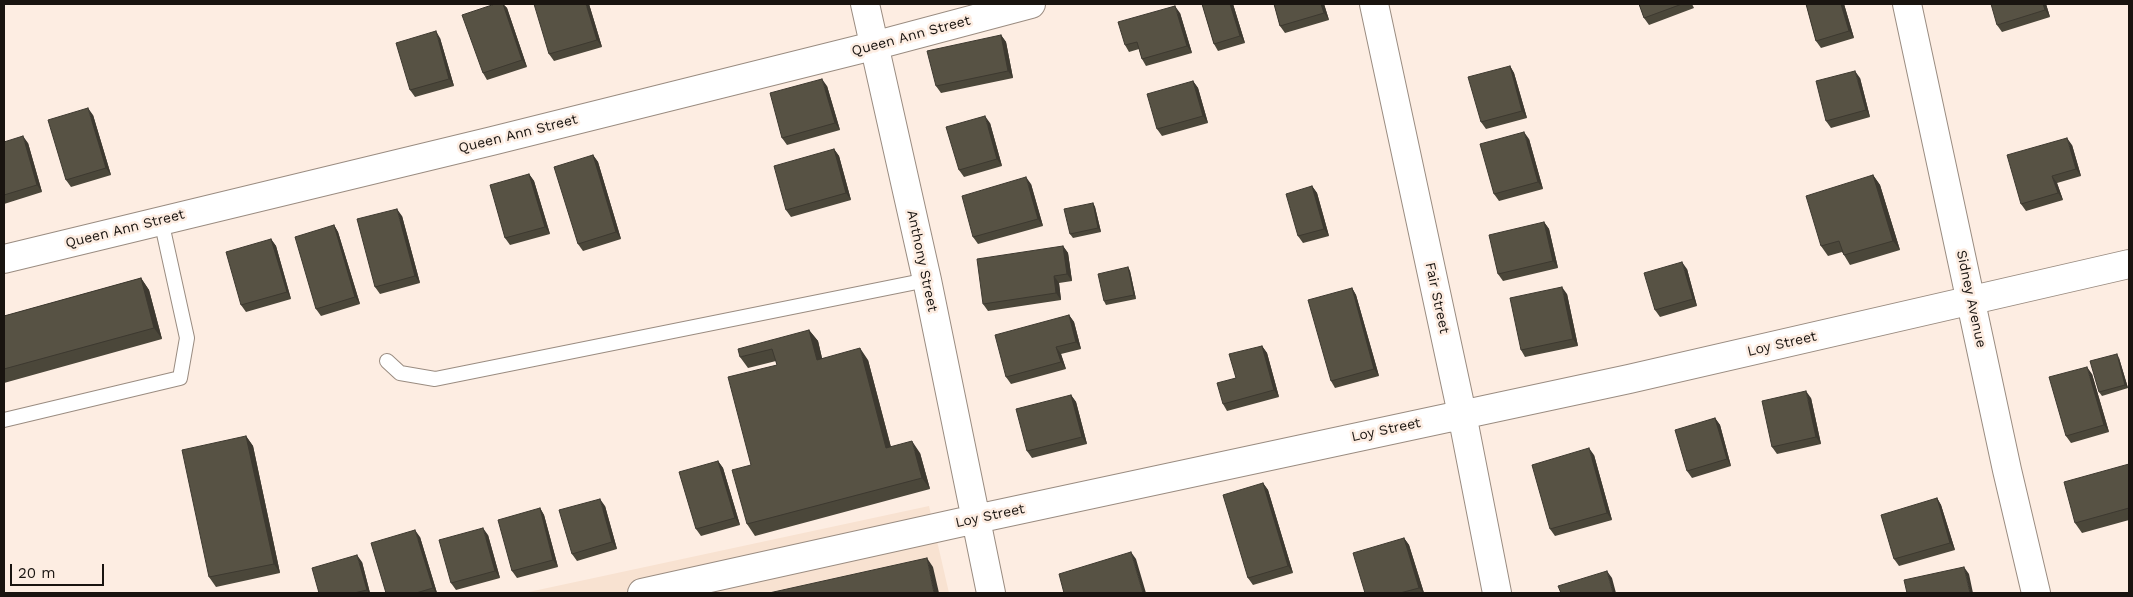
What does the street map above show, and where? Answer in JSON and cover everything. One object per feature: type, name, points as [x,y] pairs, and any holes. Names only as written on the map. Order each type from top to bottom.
[{"type":"street","name":"Anthony Street","points":[[865,4],[927,280],[991,593]]},
{"type":"street","name":"Queen Ann Street","points":[[4,258],[873,46],[1031,4]]},
{"type":"street","name":"Fair Street","points":[[1374,4],[1462,414],[1497,593]]},
{"type":"street","name":"Sidney Avenue","points":[[1907,4],[1972,299],[2007,470],[2036,593]]},
{"type":"street","name":"Loy Street","points":[[642,593],[976,519],[1629,379],[2129,264]]},
{"type":"lane","points":[[4,420],[180,378],[187,338],[161,220]]},
{"type":"lane","points":[[387,361],[400,373],[435,380],[927,280]]},
{"type":"shaded area","points":[[929,506],[949,593],[524,593]]},
{"type":"building","points":[[495,4],[503,4],[522,60],[483,73],[462,15]]},
{"type":"building","points":[[534,4],[586,4],[597,40],[549,54]]},
{"type":"building","points":[[1202,4],[1230,4],[1240,36],[1214,44]]},
{"type":"building","points":[[1274,4],[1321,4],[1324,13],[1280,26]]},
{"type":"building","points":[[1639,4],[1682,4],[1644,18]]},
{"type":"building","points":[[1806,4],[1841,4],[1849,31],[1816,41]]},
{"type":"building","points":[[1991,4],[2043,4],[2045,10],[1997,25]]},
{"type":"building","points":[[1175,6],[1187,46],[1142,59],[1137,42],[1125,45],[1118,22]]},
{"type":"building","points":[[436,31],[449,79],[410,90],[396,43]]},
{"type":"building","points":[[1001,35],[1008,71],[936,86],[927,51]]},
{"type":"building","points":[[1510,66],[1522,111],[1481,122],[1468,77]]},
{"type":"building","points":[[1855,71],[1866,110],[1826,121],[1816,81]]},
{"type":"building","points":[[822,79],[835,123],[782,138],[770,93]]},
{"type":"building","points":[[1193,81],[1203,116],[1157,129],[1147,94]]},
{"type":"building","points":[[88,108],[106,168],[66,180],[48,120]]},
{"type":"building","points":[[985,116],[997,159],[959,170],[946,127]]},
{"type":"building","points":[[1524,132],[1538,182],[1494,194],[1480,144]]},
{"type":"building","points":[[23,136],[37,185],[4,195],[4,142]]},
{"type":"building","points":[[2067,138],[2076,169],[2052,176],[2058,193],[2021,204],[2007,155]]},
{"type":"building","points":[[834,149],[846,193],[786,210],[774,166]]},
{"type":"building","points":[[593,155],[616,232],[578,244],[554,167]]},
{"type":"building","points":[[529,174],[545,227],[505,238],[490,185]]},
{"type":"building","points":[[1873,175],[1893,241],[1844,255],[1839,241],[1821,246],[1806,196]]},
{"type":"building","points":[[1026,177],[1038,219],[973,237],[962,196]]},
{"type":"building","points":[[1312,186],[1324,229],[1298,236],[1286,194]]},
{"type":"building","points":[[1093,203],[1098,228],[1070,234],[1064,209]]},
{"type":"building","points":[[397,209],[415,276],[375,287],[357,219]]},
{"type":"building","points":[[1544,222],[1553,261],[1498,274],[1489,235]]},
{"type":"building","points":[[334,225],[355,297],[316,309],[295,237]]},
{"type":"building","points":[[271,239],[287,292],[241,305],[226,252]]},
{"type":"building","points":[[1063,246],[1067,274],[1054,276],[1056,293],[983,304],[977,259]]},
{"type":"building","points":[[1682,262],[1693,299],[1655,310],[1644,273]]},
{"type":"building","points":[[1128,267],[1134,295],[1104,301],[1098,274]]},
{"type":"building","points":[[141,278],[154,328],[4,369],[4,316]]},
{"type":"building","points":[[1562,287],[1573,339],[1521,350],[1510,298]]},
{"type":"building","points":[[1352,288],[1374,369],[1331,381],[1308,300]]},
{"type":"building","points":[[1069,315],[1076,342],[1056,347],[1061,362],[1006,377],[995,335]]},
{"type":"building","points":[[809,330],[817,360],[860,348],[886,448],[912,441],[922,478],[747,524],[732,470],[751,465],[728,377],[777,365],[772,349],[740,357],[738,349]]},
{"type":"building","points":[[1262,346],[1274,390],[1223,404],[1217,383],[1236,378],[1229,354]]},
{"type":"building","points":[[2117,354],[2125,385],[2099,392],[2090,361]]},
{"type":"building","points":[[2087,367],[2104,425],[2066,436],[2049,377]]},
{"type":"building","points":[[1806,391],[1816,437],[1772,447],[1762,401]]},
{"type":"building","points":[[1071,395],[1082,437],[1027,451],[1016,409]]},
{"type":"building","points":[[1715,418],[1727,459],[1687,471],[1675,430]]},
{"type":"building","points":[[246,436],[274,564],[209,577],[182,450]]},
{"type":"building","points":[[1589,448],[1607,513],[1550,529],[1532,465]]},
{"type":"building","points":[[718,461],[735,518],[696,529],[679,472]]},
{"type":"building","points":[[2129,464],[2129,508],[2075,523],[2064,482]]},
{"type":"building","points":[[1263,483],[1288,566],[1248,578],[1223,495]]},
{"type":"building","points":[[1937,498],[1950,543],[1894,559],[1881,515]]},
{"type":"building","points":[[600,499],[612,542],[572,554],[559,510]]},
{"type":"building","points":[[540,508],[553,560],[512,571],[498,520]]},
{"type":"building","points":[[483,528],[495,571],[451,583],[439,540]]},
{"type":"building","points":[[415,530],[433,588],[416,593],[386,593],[371,543]]},
{"type":"building","points":[[1404,538],[1419,588],[1400,593],[1365,593],[1353,553]]},
{"type":"building","points":[[1131,552],[1143,593],[1064,593],[1059,574]]},
{"type":"building","points":[[357,555],[367,590],[354,593],[319,593],[312,568]]},
{"type":"building","points":[[927,558],[934,593],[769,593]]},
{"type":"building","points":[[1964,567],[1970,593],[1907,593],[1904,580]]},
{"type":"building","points":[[1607,571],[1613,593],[1561,593],[1558,586]]}]
